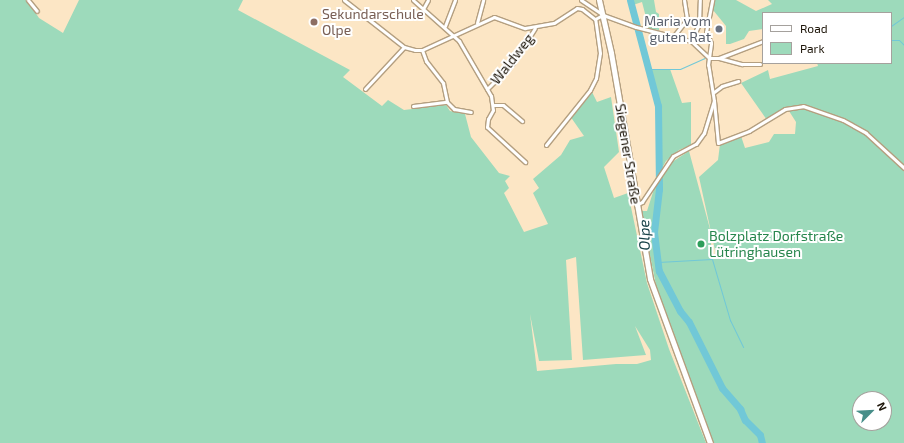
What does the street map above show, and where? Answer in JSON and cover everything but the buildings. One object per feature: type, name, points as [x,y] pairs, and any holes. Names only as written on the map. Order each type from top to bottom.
[{"type":"main road","name":"Siegener Straße","points":[[599,0],[654,294],[710,443]]},
{"type":"street","points":[[28,0],[37,11]]},
{"type":"street","points":[[344,0],[404,47],[422,50],[477,23],[498,16],[516,26],[535,28],[554,23],[577,8],[582,8],[595,19],[600,53],[596,78],[590,90],[546,145]]},
{"type":"street","points":[[413,0],[455,35],[488,89],[494,105],[487,127],[525,162]]},
{"type":"street","points":[[423,9],[428,0]]},
{"type":"street","points":[[445,26],[455,0]]},
{"type":"street","points":[[477,23],[483,0]]},
{"type":"street","points":[[581,0],[603,15],[636,28],[691,41],[709,58],[719,58],[742,64],[760,64]]},
{"type":"street","points":[[673,37],[687,19],[684,0]]},
{"type":"street","points":[[691,41],[699,24],[700,0]]},
{"type":"street","points":[[712,0],[706,32],[711,43],[709,58],[714,92],[718,143],[749,131],[785,109],[803,106],[843,120],[866,133],[904,168]]},
{"type":"street","points":[[595,19],[603,15]]},
{"type":"street","name":"Waldweg","points":[[488,89],[513,63],[535,28]]},
{"type":"street","points":[[719,58],[762,41]]},
{"type":"street","points":[[365,89],[404,47]]},
{"type":"street","points":[[422,50],[426,61],[443,83],[447,102],[454,109],[470,112]]},
{"type":"street","points":[[714,92],[719,87],[738,81]]},
{"type":"street","points":[[636,204],[642,202],[676,153],[700,140],[714,101]]},
{"type":"street","points":[[413,106],[447,102]]},
{"type":"street","points":[[494,105],[503,105],[522,121]]},
{"type":"green space","points":[[0,0],[27,0],[39,18],[63,33],[79,0],[243,0],[238,10],[350,70],[343,77],[382,106],[388,100],[404,110],[446,105],[450,111],[465,114],[471,137],[499,173],[510,176],[505,181],[509,188],[504,193],[524,232],[548,224],[533,193],[539,188],[533,179],[561,155],[570,140],[584,136],[570,116],[592,92],[597,102],[611,97],[619,152],[604,167],[614,198],[628,193],[647,283],[669,349],[706,443],[0,443]],"holes":[[[576,257],[583,360],[646,355],[635,326],[650,350],[651,360],[637,364],[616,364],[537,371],[530,314],[539,361],[572,360],[566,260]]]},
{"type":"green space","points":[[632,0],[654,0],[656,12],[659,14],[659,30],[649,29],[642,2],[633,5]]},
{"type":"green space","points":[[714,0],[736,0],[756,11],[772,4],[768,0],[904,0],[904,443],[713,443],[657,290],[641,211],[647,211],[655,186],[669,164],[689,151],[710,229],[712,256],[716,255],[699,177],[718,160],[720,144],[741,136],[745,148],[769,142],[774,134],[795,134],[796,122],[789,111],[785,109],[767,120],[741,83],[768,70],[770,79],[818,66],[817,64],[892,64],[892,12],[762,12],[762,29],[749,31],[744,39],[726,44],[726,26],[713,10]]},
{"type":"green space","points":[[650,69],[670,69],[682,103],[691,102],[691,145],[679,150],[666,161],[660,172],[658,107]]},
{"type":"waterway","name":"Olpe","points":[[630,0],[658,106],[659,189],[654,232],[659,271],[680,311],[689,322],[722,388],[740,409],[745,420],[760,435],[762,443]]},
{"type":"waterway","points":[[892,25],[904,17]]},
{"type":"waterway","points":[[892,40],[899,40],[904,45]]},
{"type":"waterway","points":[[649,69],[680,69],[705,58]]},
{"type":"waterway","points":[[739,62],[745,62]]},
{"type":"waterway","points":[[658,262],[712,259],[730,320],[743,347]]},
{"type":"place","name":"Sekundarschule Olpe","points":[[314,22]]},
{"type":"place","name":"Maria vom guten Rat","points":[[719,29]]},
{"type":"place","name":"Bolzplatz Dorfstraße Lütringhausen","points":[[701,244]]}]
